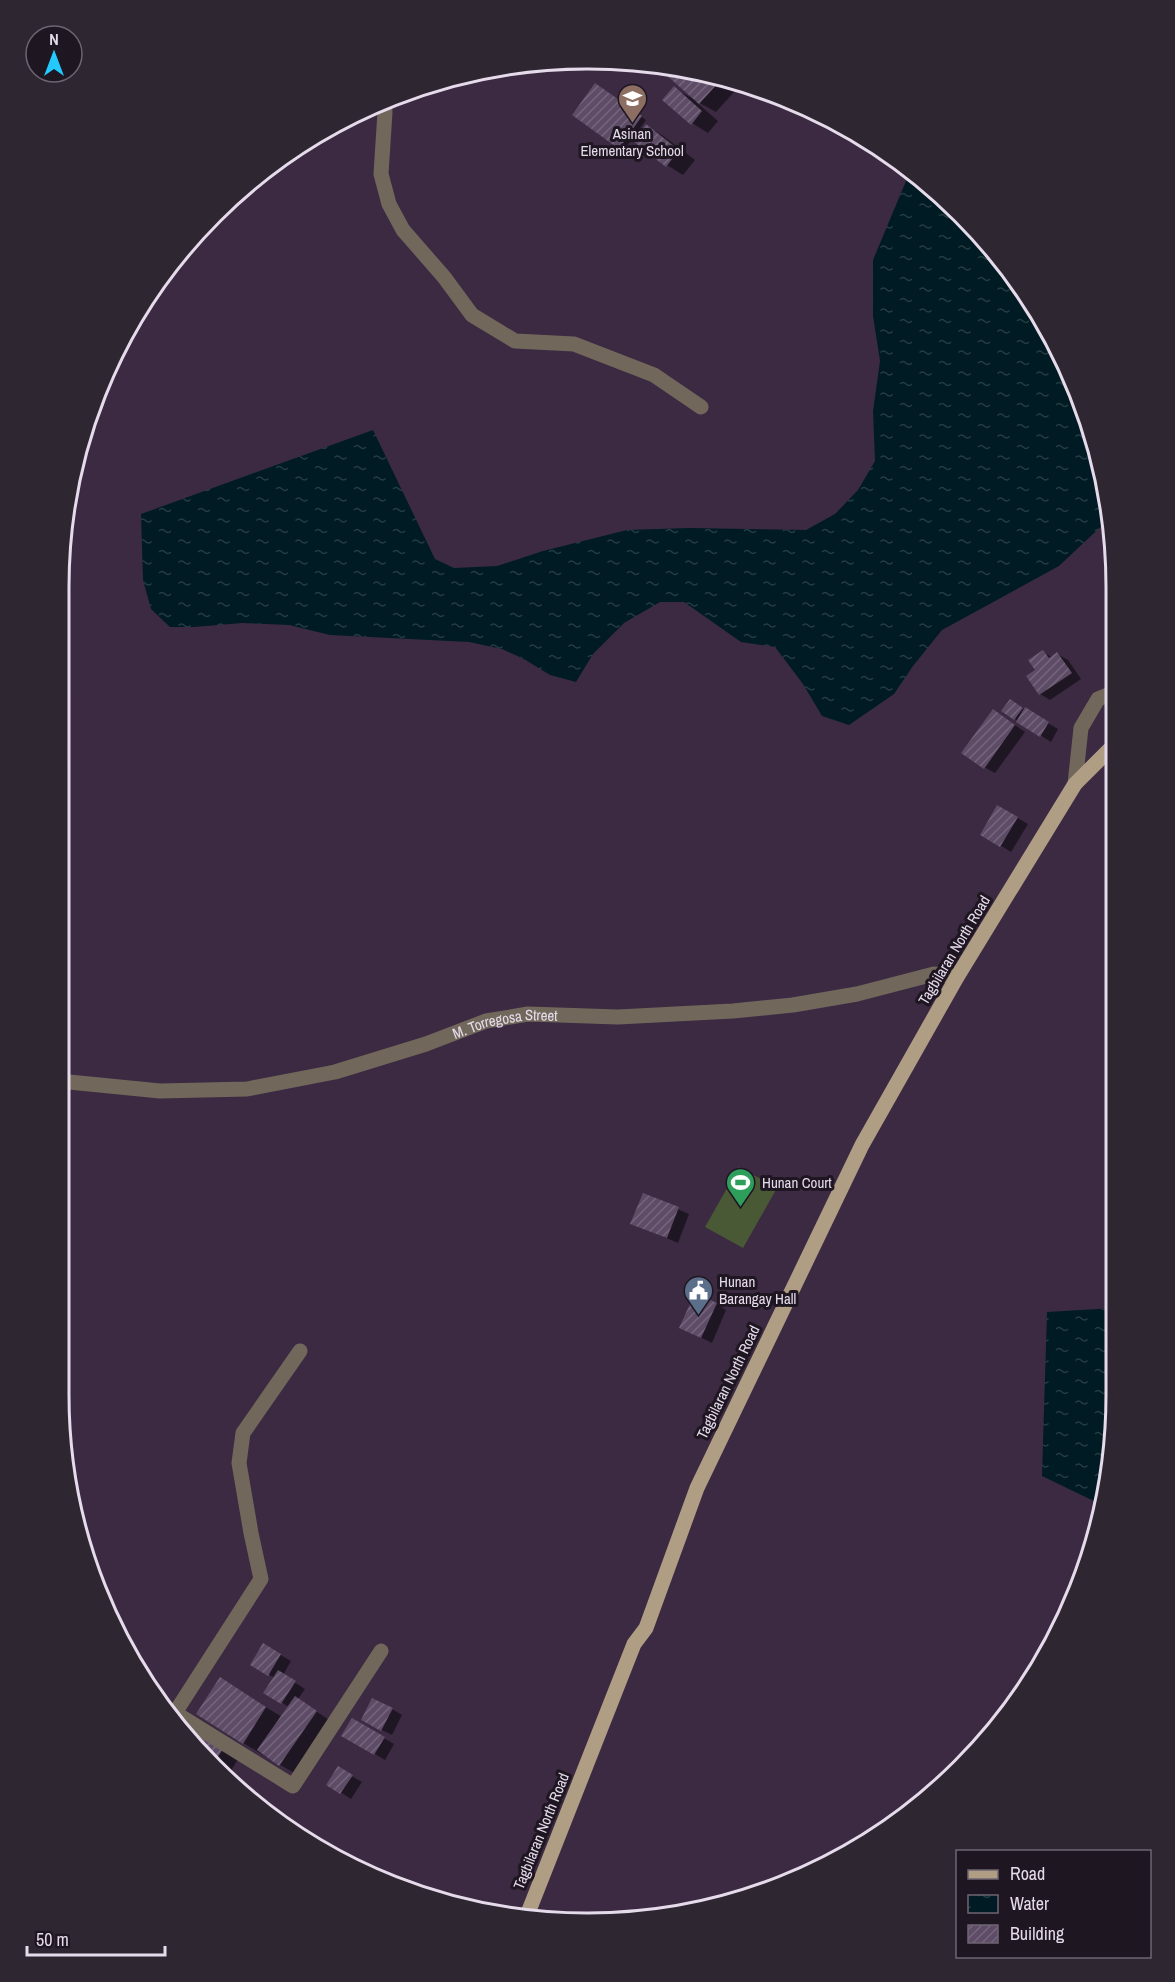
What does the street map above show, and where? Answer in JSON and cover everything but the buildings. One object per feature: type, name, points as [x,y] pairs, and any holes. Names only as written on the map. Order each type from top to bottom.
[{"type":"main road","name":"Tagbilaran North Road","points":[[529,1910],[634,1644],[646,1628],[697,1488],[862,1145],[957,977],[1076,784],[1106,753]]},
{"type":"street","points":[[385,110],[381,174],[389,204],[404,230],[444,277],[472,315],[515,341],[574,344],[654,375],[701,407]]},
{"type":"street","points":[[1076,784],[1081,728],[1098,699],[1106,696]]},
{"type":"street","name":"M. Torregosa Street","points":[[69,1083],[160,1091],[247,1089],[335,1072],[426,1044],[486,1021],[528,1014],[618,1017],[733,1011],[793,1005],[857,994],[934,974],[957,977]]},
{"type":"street","points":[[176,1711],[261,1579],[239,1463],[243,1433],[300,1351]]},
{"type":"street","points":[[189,1725],[293,1786],[381,1651]]},
{"type":"green space","name":"Hunan Court","points":[[739,1167],[777,1188],[743,1248],[705,1227]]},
{"type":"water","points":[[908,180],[929,198],[977,246],[1019,299],[1037,328],[1067,389],[1078,421],[1096,486],[1102,525],[1059,566],[942,630],[894,694],[849,725],[822,716],[803,684],[775,647],[741,642],[684,602],[660,602],[624,623],[593,654],[576,682],[550,675],[502,649],[469,642],[330,635],[289,625],[242,623],[170,627],[151,609],[143,580],[141,514],[373,430],[435,559],[454,568],[497,566],[543,551],[627,530],[689,528],[806,530],[835,514],[858,490],[875,461],[873,411],[880,361],[873,316],[873,260]]},
{"type":"water","points":[[1106,1309],[1105,1428],[1095,1501],[1042,1476],[1047,1312]]},
{"type":"place","name":"Asinan Elementary School","points":[[632,124]]},
{"type":"place","name":"Hunan Court","points":[[741,1208]]},
{"type":"place","name":"Hunan Barangay Hall","points":[[698,1316]]}]
